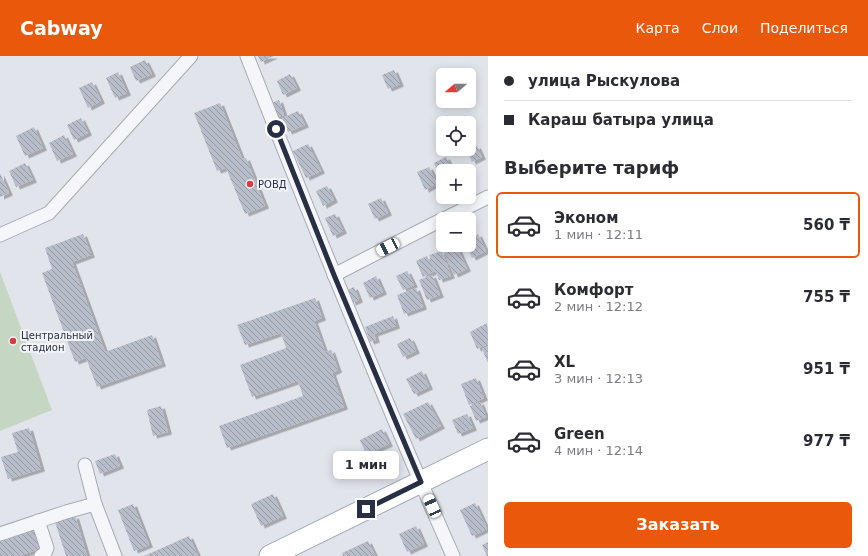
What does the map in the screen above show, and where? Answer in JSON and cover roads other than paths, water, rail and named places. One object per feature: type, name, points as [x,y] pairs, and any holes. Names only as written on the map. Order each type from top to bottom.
[{"type":"main road","points":[[270,556],[488,449]]},
{"type":"street","points":[[0,235],[49,213],[191,56]]},
{"type":"street","points":[[247,56],[334,275],[453,556]]},
{"type":"street","points":[[458,212],[488,197]]},
{"type":"street","points":[[334,275],[436,223]]},
{"type":"street","points":[[84,465],[95,504],[115,556]]},
{"type":"street","points":[[0,534],[95,504]]},
{"type":"street","points":[[38,521],[47,548],[44,555],[41,556]]},
{"type":"place","name":"РОВД","points":[[250,184]]},
{"type":"place","name":"Центральный стадион","points":[[13,341]]}]
